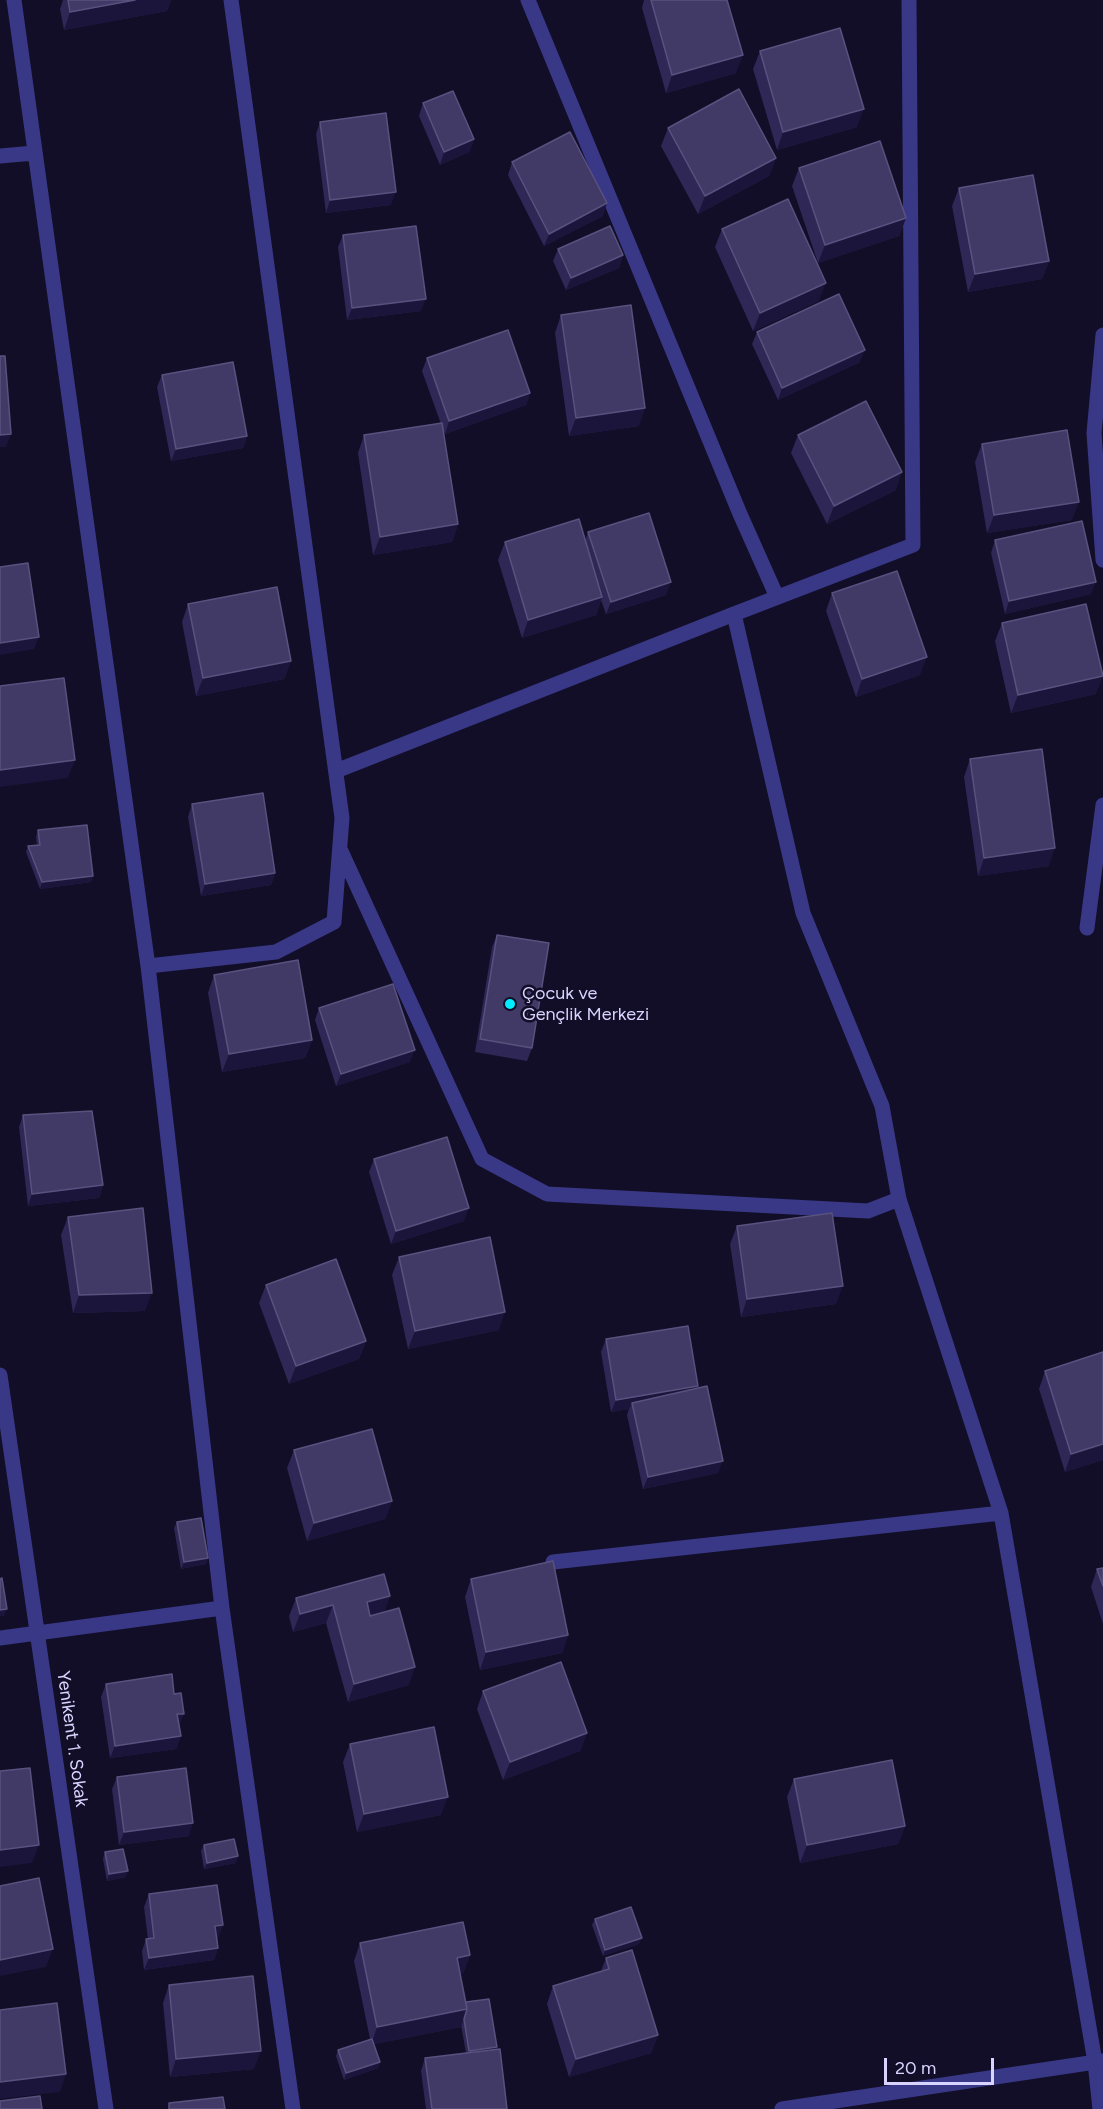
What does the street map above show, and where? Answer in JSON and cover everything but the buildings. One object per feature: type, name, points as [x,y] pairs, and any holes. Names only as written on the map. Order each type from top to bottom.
[{"type":"street","points":[[14,0],[148,966],[222,1608],[293,2109]]},
{"type":"street","points":[[148,966],[276,952],[334,922],[342,818],[231,0]]},
{"type":"street","points":[[528,0],[740,514],[777,597]]},
{"type":"street","points":[[336,771],[913,545],[909,0]]},
{"type":"street","points":[[0,156],[34,153]]},
{"type":"street","points":[[1103,335],[1094,433],[1103,560]]},
{"type":"street","points":[[734,614],[803,913],[882,1106],[899,1199],[1001,1513],[1099,2062],[1100,2109]]},
{"type":"street","points":[[1087,928],[1103,805]]},
{"type":"street","points":[[340,849],[482,1160],[547,1194],[868,1211],[899,1199]]},
{"type":"street","name":"Yenikent 1. Sokak","points":[[0,1375],[106,2109]]},
{"type":"street","points":[[553,1562],[1001,1513]]},
{"type":"street","points":[[0,1638],[222,1608]]},
{"type":"street","points":[[782,2109],[1099,2062]]},
{"type":"place","name":"Çocuk ve Gençlik Merkezi","points":[[510,1004]]}]
